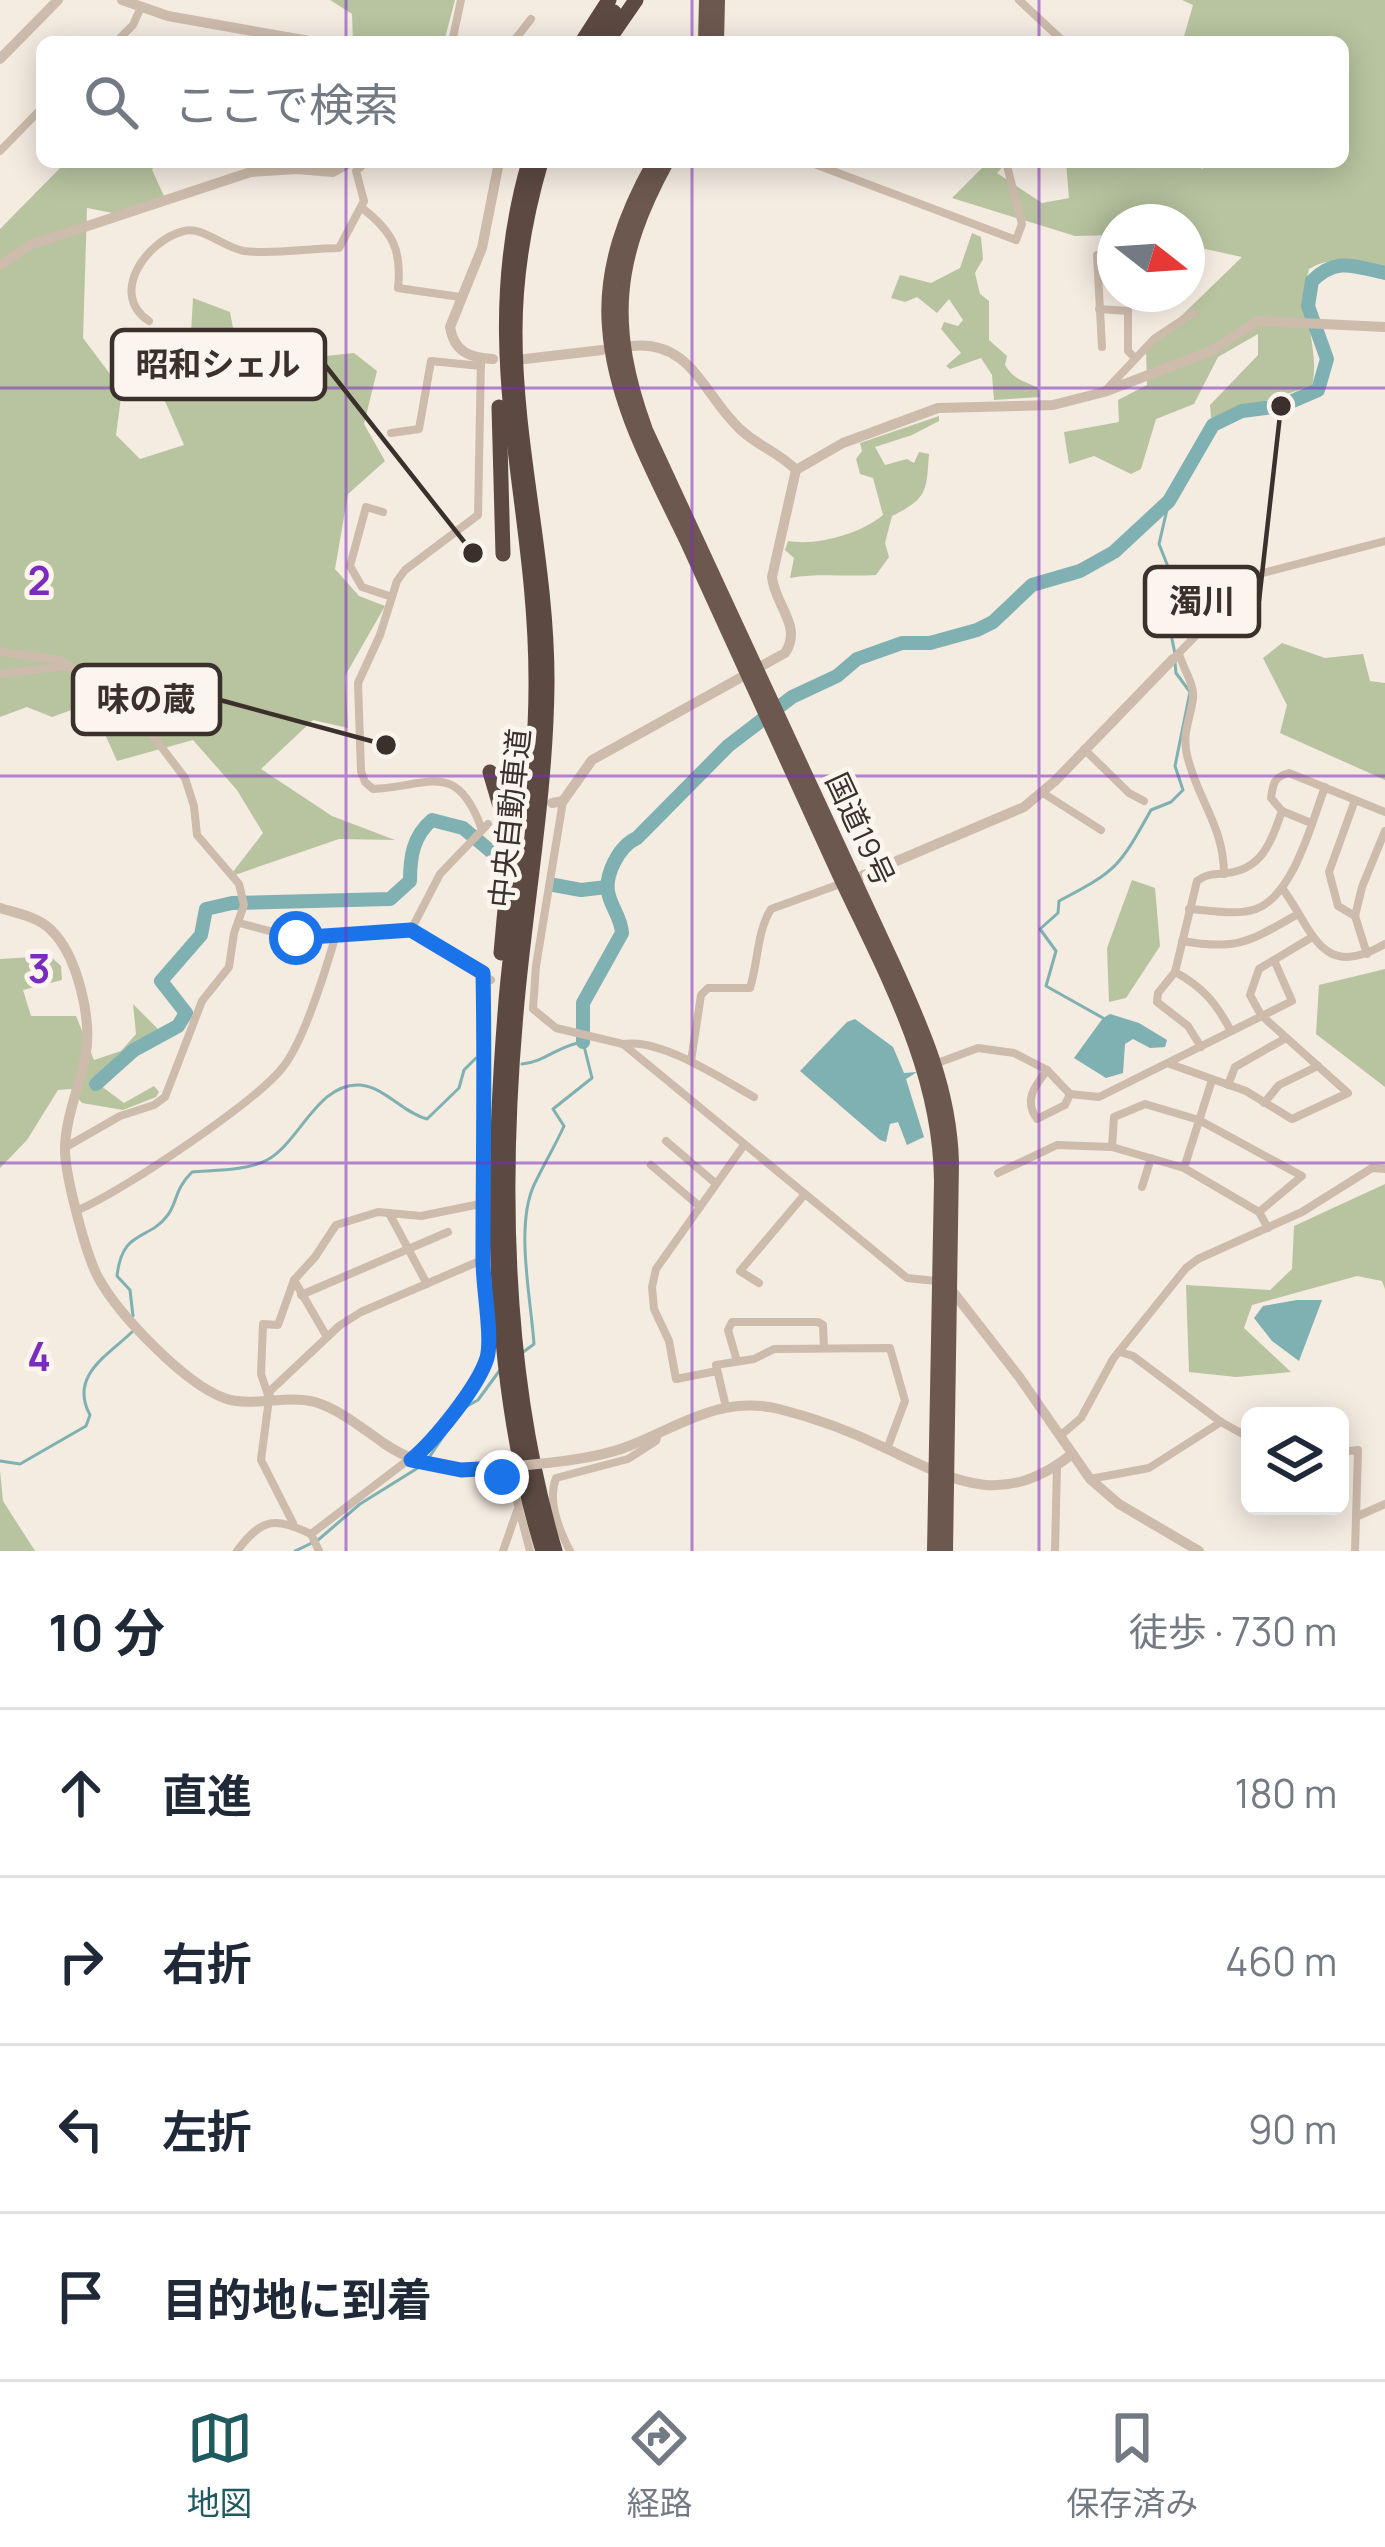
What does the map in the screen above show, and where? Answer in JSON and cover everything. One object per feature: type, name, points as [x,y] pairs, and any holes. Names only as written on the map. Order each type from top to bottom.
[{"type":"highway","points":[[585,36],[609,0]]},
{"type":"highway","points":[[599,36],[623,0]]},
{"type":"highway","points":[[611,36],[636,0]]},
{"type":"highway","points":[[706,36],[715,1]]},
{"type":"highway","points":[[715,1],[717,36]]},
{"type":"highway","name":"中央自動車道","points":[[527,168],[506,281],[504,348],[531,581],[536,697],[532,783],[506,999],[498,1243],[524,1475],[543,1551]]},
{"type":"highway","name":"中央自動車道","points":[[540,168],[523,237],[515,331],[524,452],[542,579],[547,679],[542,784],[509,1117],[509,1242],[513,1363],[555,1551]]},
{"type":"highway","name":"国道19号","points":[[652,168],[628,247],[620,298],[622,355],[646,430],[931,1066],[940,1132],[941,1475],[946,1551]]},
{"type":"highway","points":[[503,554],[497,326],[503,244],[508,217],[519,197]]},
{"type":"highway","points":[[499,1117],[497,1022],[514,816],[508,741]]},
{"type":"highway","points":[[490,772],[511,843]]},
{"type":"highway","name":"国道19号","points":[[934,1551],[941,1475]]},
{"type":"street","points":[[0,59],[58,0]]},
{"type":"street","points":[[122,0],[285,36]]},
{"type":"street","points":[[453,36],[461,0]]},
{"type":"street","points":[[1019,0],[1058,36]]},
{"type":"street","points":[[121,36],[141,7]]},
{"type":"street","points":[[518,36],[531,20]]},
{"type":"street","points":[[0,151],[36,114]]},
{"type":"street","points":[[0,265],[30,245],[251,172],[333,172],[340,168]]},
{"type":"street","points":[[149,321],[131,301],[129,286],[155,244],[186,230],[200,231],[218,244],[242,250],[339,248],[362,208],[356,172],[360,168]]},
{"type":"street","points":[[485,362],[465,353],[452,339],[450,321],[482,248],[498,168]]},
{"type":"street","points":[[825,168],[1016,240],[1022,224],[1008,168]]},
{"type":"street","points":[[362,208],[382,224],[401,259],[398,288],[460,298]]},
{"type":"street","points":[[1099,312],[1102,347]]},
{"type":"street","points":[[1128,312],[1128,351],[1135,358]]},
{"type":"street","points":[[1104,392],[1155,338],[1193,313]]},
{"type":"street","points":[[754,1097],[691,1061],[635,1042],[622,1044],[545,1022],[533,1009],[558,802],[592,760],[785,652],[794,640],[772,577],[796,470],[843,443],[938,408],[1054,405],[1104,392],[1211,351],[1258,322],[1385,327]]},
{"type":"street","points":[[632,346],[660,346],[679,356],[733,423],[796,470]]},
{"type":"street","points":[[525,359],[602,350]]},
{"type":"street","points":[[391,433],[418,429],[431,361],[485,362]]},
{"type":"street","points":[[411,930],[440,874],[485,825],[465,791],[449,783],[374,789],[364,782],[358,683],[405,570],[475,520],[480,511],[485,362]]},
{"type":"street","points":[[383,512],[366,507],[350,566],[362,587],[392,597]]},
{"type":"street","points":[[691,1061],[701,995],[709,988],[750,988],[761,932],[771,909],[1005,818],[1043,793],[1255,575],[1385,541]]},
{"type":"street","points":[[0,652],[47,657],[68,666],[93,681],[147,728],[177,765],[190,793],[197,835],[238,884],[244,905],[229,967],[202,1000],[165,1097],[64,1148]]},
{"type":"street","points":[[1176,656],[1194,695],[1184,729],[1186,754],[1214,816],[1224,850],[1224,874]]},
{"type":"street","points":[[0,674],[68,666]]},
{"type":"street","points":[[1084,749],[1129,793],[1144,801]]},
{"type":"street","points":[[1311,823],[1282,811],[1271,798],[1279,776],[1289,773],[1385,812]]},
{"type":"street","points":[[1190,909],[1255,910],[1282,888],[1325,787]]},
{"type":"street","points":[[1043,793],[1101,830]]},
{"type":"street","points":[[1355,800],[1328,872],[1338,906],[1355,916]]},
{"type":"street","points":[[1202,1047],[1188,1026],[1157,1002],[1158,993],[1174,972],[1198,881],[1203,875],[1242,870],[1262,858],[1282,811]]},
{"type":"street","points":[[1367,955],[1355,916],[1385,831]]},
{"type":"street","points":[[1282,888],[1310,939],[1346,958],[1367,955],[1385,944]]},
{"type":"street","points":[[0,908],[54,933],[86,1006],[86,1054],[64,1148],[96,1274],[134,1323],[205,1388],[232,1400],[310,1401],[328,1407],[418,1462],[477,1471],[627,1447],[696,1414],[726,1407],[775,1408],[842,1428],[941,1475],[980,1486],[1003,1486],[1057,1466],[1072,1454]]},
{"type":"street","points":[[1182,941],[1243,945],[1298,914]]},
{"type":"street","points":[[239,923],[296,938],[411,930],[487,976],[483,1061],[485,1203],[482,1260],[487,1359],[418,1462],[315,1542],[294,1524],[261,1460],[268,1398],[260,1374],[263,1324],[278,1324],[293,1280],[341,1222],[389,1213],[442,1214],[485,1203]]},
{"type":"street","points":[[78,1210],[193,1138],[283,1068],[321,983],[335,938]]},
{"type":"street","points":[[1170,1063],[1246,1090],[1283,1116],[1298,1118],[1348,1093],[1253,1006],[1250,988],[1259,969],[1310,939]]},
{"type":"street","points":[[931,1066],[977,1048],[1014,1053],[1047,1070],[1070,1094],[1099,1097],[1292,1001],[1274,960]]},
{"type":"street","points":[[1174,972],[1198,985],[1217,1004],[1231,1031]]},
{"type":"street","points":[[1228,1085],[1235,1067],[1286,1038]]},
{"type":"street","points":[[622,1044],[907,1278],[943,1284],[959,1295],[1090,1480],[1119,1504],[1199,1551]]},
{"type":"street","points":[[1264,1103],[1279,1084],[1318,1066]]},
{"type":"street","points":[[1047,1070],[1030,1095],[1037,1119],[1065,1105],[1070,1094]]},
{"type":"street","points":[[1184,1168],[1212,1080]]},
{"type":"street","points":[[1112,1148],[1114,1117],[1145,1104],[1199,1120],[1302,1176],[1259,1212]]},
{"type":"street","points":[[666,1141],[714,1182]]},
{"type":"street","points":[[717,1371],[676,1379],[669,1341],[654,1309],[652,1287],[656,1269],[744,1145]]},
{"type":"street","points":[[998,1173],[1057,1145],[1112,1148],[1184,1168],[1259,1212],[1268,1228]]},
{"type":"street","points":[[1142,1187],[1151,1158]]},
{"type":"street","points":[[651,1165],[698,1205]]},
{"type":"street","points":[[1060,1436],[1091,1404],[1119,1352],[1186,1268],[1383,1167]]},
{"type":"street","points":[[759,1283],[740,1270],[805,1194]]},
{"type":"street","points":[[389,1213],[427,1284]]},
{"type":"street","points":[[301,1295],[448,1232]]},
{"type":"street","points":[[268,1398],[327,1337],[361,1312],[482,1260]]},
{"type":"street","points":[[293,1280],[327,1337]]},
{"type":"street","points":[[737,1361],[728,1330],[732,1322],[818,1322],[823,1325],[824,1348]]},
{"type":"street","points":[[726,1407],[716,1365],[774,1349],[890,1348],[904,1401],[887,1449]]},
{"type":"street","points":[[1119,1352],[1133,1356],[1241,1433]]},
{"type":"street","points":[[1090,1480],[1149,1468],[1221,1423]]},
{"type":"street","points":[[570,1551],[556,1514],[552,1489],[556,1478],[628,1459],[656,1442],[658,1432]]},
{"type":"street","points":[[1349,1451],[1358,1450],[1358,1549]]},
{"type":"street","points":[[1055,1551],[1057,1466]]},
{"type":"street","points":[[503,1468],[530,1551]]},
{"type":"street","points":[[1358,1516],[1385,1504]]},
{"type":"street","points":[[503,1551],[517,1509]]},
{"type":"street","points":[[237,1551],[258,1529],[278,1522],[294,1524]]},
{"type":"green space","points":[[330,0],[455,0],[446,36],[353,36],[352,14]]},
{"type":"green space","points":[[1182,0],[1385,0],[1385,271],[1338,261],[1309,269],[1306,299],[1314,356],[1312,386],[1211,418],[1210,405],[1258,355],[1258,334],[1218,357],[1194,404],[1156,419],[1141,469],[1131,474],[1094,456],[1069,464],[1064,432],[1119,422],[1118,400],[1147,385],[1146,350],[1185,312],[1205,312],[1205,293],[1242,257],[1205,249],[1205,204],[1097,204],[1097,235],[1075,236],[952,198],[982,168],[1002,168],[997,173],[1042,203],[1069,198],[1066,168],[1349,168],[1349,36],[1184,36],[1193,5]]},
{"type":"green space","points":[[60,168],[153,168],[164,196],[113,213],[87,208],[83,338],[122,390],[116,435],[140,459],[184,445],[158,385],[155,360],[190,351],[193,298],[230,312],[240,365],[354,353],[377,371],[364,424],[385,461],[348,494],[335,569],[359,596],[385,606],[345,676],[348,728],[313,720],[261,769],[332,816],[395,840],[339,839],[229,877],[263,833],[237,790],[193,740],[117,761],[91,703],[52,717],[27,707],[0,717],[0,229]]},
{"type":"green space","points":[[972,233],[981,237],[983,259],[975,273],[980,294],[989,301],[989,340],[1007,356],[1009,370],[1038,388],[1040,397],[994,400],[992,375],[981,358],[950,369],[946,366],[961,353],[941,329],[944,322],[958,326],[963,320],[949,299],[937,313],[917,297],[905,302],[891,298],[900,275],[931,283],[960,268]]},
{"type":"green space","points":[[939,416],[939,421],[912,435],[875,447],[885,465],[907,459],[914,463],[919,452],[929,454],[923,492],[892,516],[885,543],[889,557],[876,575],[790,578],[794,558],[785,550],[788,541],[838,537],[883,515],[873,478],[860,474],[856,459],[862,451],[860,443]]},
{"type":"green space","points":[[1282,643],[1325,658],[1363,654],[1370,681],[1385,683],[1385,780],[1280,733],[1287,705],[1263,658]]},
{"type":"green space","points":[[1132,880],[1155,888],[1160,946],[1126,998],[1109,1002],[1107,948]]},
{"type":"green space","points":[[50,956],[61,966],[62,980],[23,990],[31,1016],[76,1016],[94,1060],[121,1051],[136,1034],[133,1004],[160,1031],[93,1080],[124,1103],[154,1086],[159,1092],[123,1110],[82,1103],[71,1089],[58,1090],[27,1140],[0,1168],[0,959]]},
{"type":"green space","points":[[1385,969],[1385,1087],[1316,1034],[1319,985]]},
{"type":"green space","points":[[1385,1184],[1385,1289],[1382,1281],[1357,1276],[1252,1305],[1244,1328],[1291,1372],[1236,1377],[1189,1372],[1186,1285],[1270,1290],[1292,1269],[1294,1226]]},
{"type":"green space","points":[[0,1470],[3,1501],[35,1551],[0,1551]]},
{"type":"water","points":[[1110,1014],[1139,1023],[1167,1040],[1165,1047],[1150,1048],[1133,1039],[1125,1044],[1123,1073],[1106,1078],[1074,1058]]},
{"type":"water","points":[[855,1019],[893,1047],[904,1073],[917,1072],[906,1079],[924,1137],[907,1145],[898,1122],[890,1124],[886,1142],[880,1140],[800,1071]]},
{"type":"water","points":[[1322,1300],[1299,1361],[1272,1341],[1254,1318],[1263,1306]]},
{"type":"waterway","points":[[583,1042],[583,1003],[622,933],[608,888],[614,862],[728,746],[792,697],[837,676],[857,659],[902,643],[930,643],[977,630],[993,622],[1032,585],[1080,571],[1114,552],[1169,501],[1213,425],[1242,411],[1281,406],[1318,390],[1327,359],[1308,306],[1312,281],[1339,266],[1385,273]]},
{"type":"waterway","points":[[1169,501],[1159,544],[1180,597],[1170,629],[1175,654]]},
{"type":"waterway","points":[[1103,1018],[1046,986],[1056,951],[1040,929],[1058,913],[1059,901],[1115,865],[1151,810],[1171,802],[1183,790],[1175,766],[1190,692],[1176,673],[1175,663]]},
{"type":"waterway","points":[[96,1084],[134,1050],[178,1026],[186,1013],[161,981],[201,935],[206,909],[232,903],[390,899],[410,881],[414,848],[432,820],[463,828],[494,854]]},
{"type":"waterway","points":[[554,885],[581,890],[607,887]]},
{"type":"waterway","points":[[522,1064],[583,1042],[592,1078],[553,1109],[564,1126],[528,1202],[525,1241],[534,1344],[522,1353]]},
{"type":"waterway","points":[[133,1316],[130,1290],[117,1276],[124,1250],[167,1216],[192,1172],[240,1168],[267,1160],[321,1103],[345,1087],[369,1087],[427,1119],[459,1088],[464,1070],[476,1058]]},
{"type":"waterway","points":[[0,1461],[20,1464],[86,1426],[90,1415],[84,1389],[87,1378],[132,1332]]},
{"type":"waterway","points":[[428,1459],[462,1409],[478,1400],[500,1370]]},
{"type":"waterway","points":[[295,1551],[318,1540],[360,1504],[421,1466]]},
{"type":"place","name":"濁川","points":[[1281,406]]},
{"type":"place","name":"昭和シェル","points":[[473,553]]},
{"type":"place","name":"味の蔵","points":[[386,745]]},
{"type":"route","points":[[296,938],[411,930],[483,973],[481,1085],[486,1170],[482,1260],[488,1353],[442,1431],[411,1460],[461,1470],[498,1468],[502,1477]]}]
